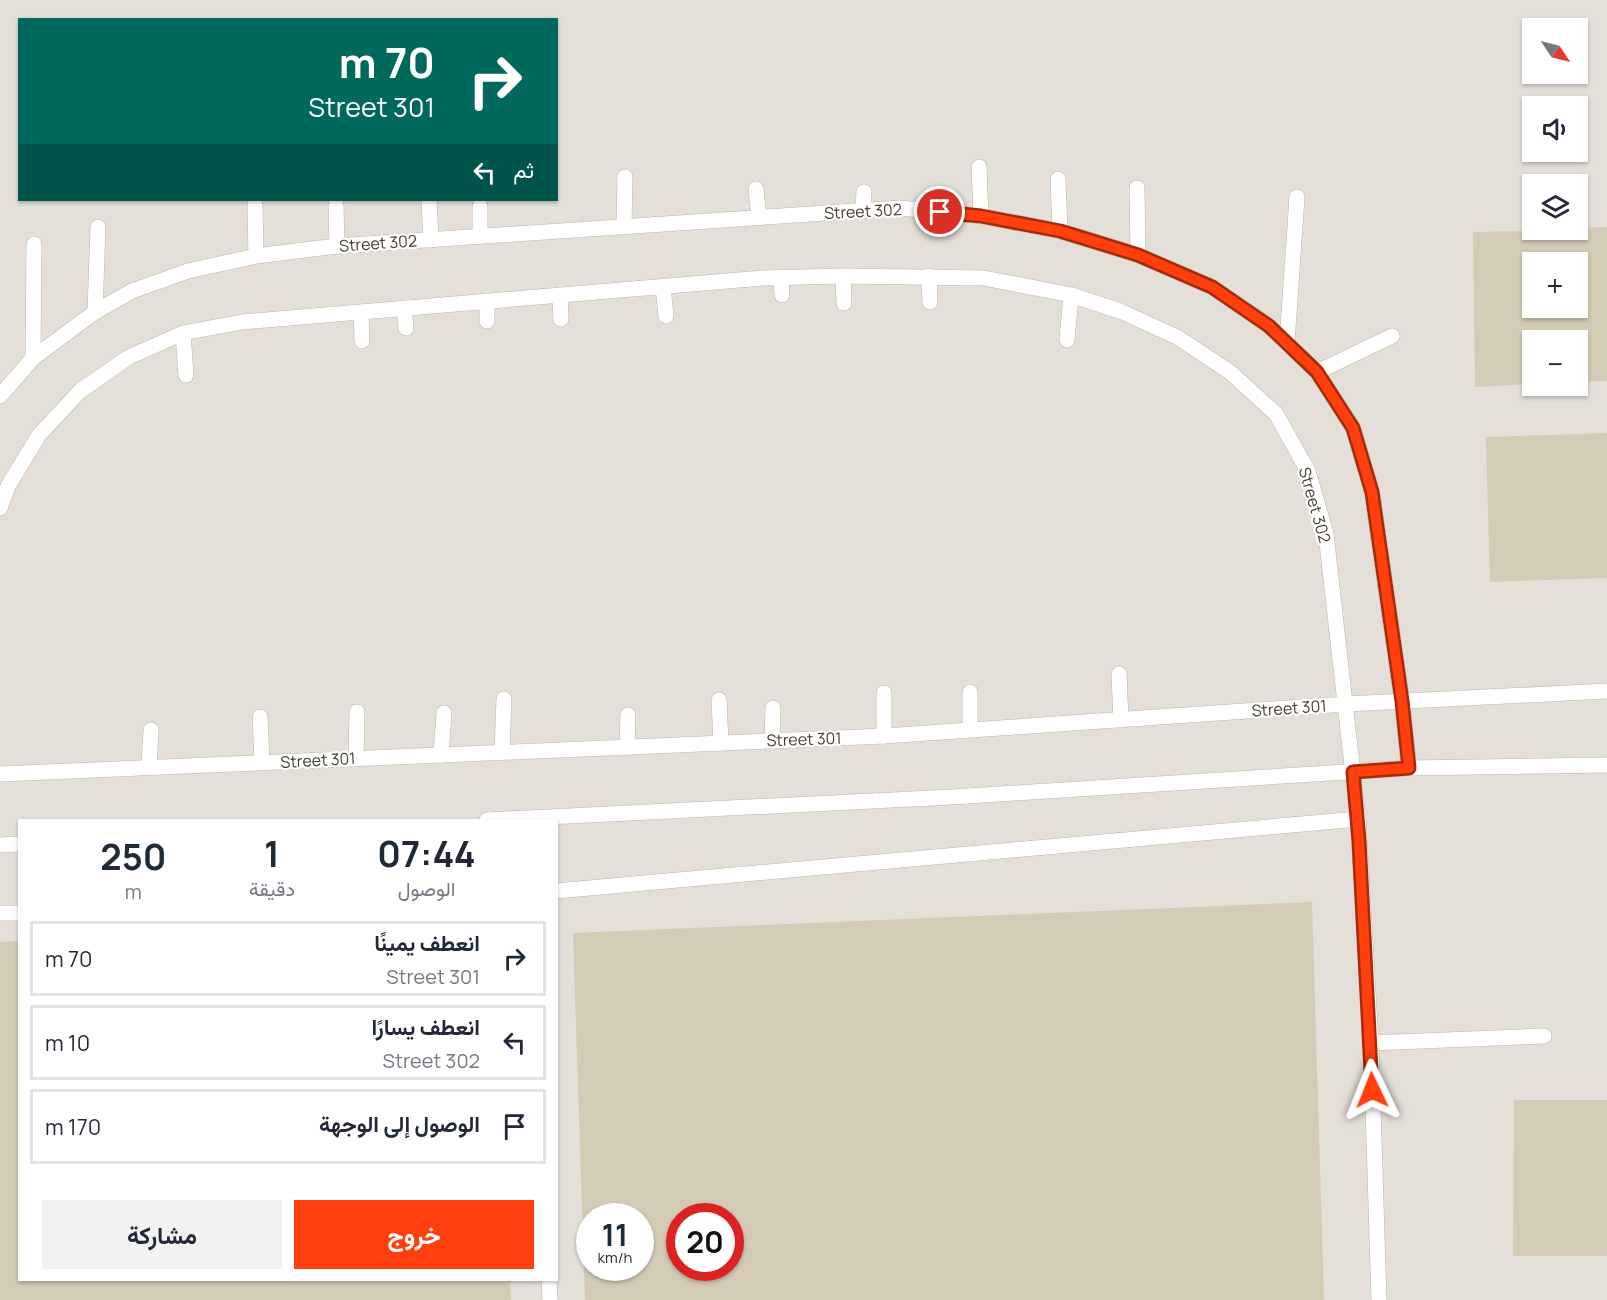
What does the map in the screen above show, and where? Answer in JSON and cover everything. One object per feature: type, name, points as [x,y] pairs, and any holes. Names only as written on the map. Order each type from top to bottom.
[{"type":"lane","points":[[979,167],[981,216]]},
{"type":"lane","points":[[624,226],[625,177]]},
{"type":"lane","points":[[1058,179],[1060,231]]},
{"type":"lane","points":[[1137,188],[1138,255]]},
{"type":"lane","points":[[756,189],[759,217]]},
{"type":"lane","points":[[863,211],[864,192]]},
{"type":"lane","points":[[1287,343],[1297,197]]},
{"type":"lane","points":[[429,201],[431,240]]},
{"type":"lane","points":[[336,205],[337,246]]},
{"type":"lane","points":[[255,206],[256,256]]},
{"type":"lane","points":[[480,206],[480,236]]},
{"type":"lane","name":"Street 302","points":[[0,396],[33,358],[95,312],[132,291],[188,271],[256,256],[337,246],[900,208],[981,216],[1060,231],[1138,255],[1212,287],[1269,326],[1317,372],[1353,428],[1372,492],[1402,701],[1409,768]]},
{"type":"lane","points":[[95,312],[98,227]]},
{"type":"lane","points":[[33,358],[34,244]]},
{"type":"lane","points":[[843,276],[844,303]]},
{"type":"lane","points":[[929,276],[930,302]]},
{"type":"lane","name":"Street 302","points":[[0,508],[8,486],[39,435],[80,391],[129,357],[183,333],[242,322],[781,278],[929,276],[984,278],[1071,295],[1120,310],[1177,337],[1230,372],[1276,414],[1308,471],[1326,534],[1358,819],[1371,1043],[1379,1300]]},
{"type":"lane","points":[[781,278],[782,295]]},
{"type":"lane","points":[[663,287],[666,316]]},
{"type":"lane","points":[[560,295],[561,319]]},
{"type":"lane","points":[[1067,340],[1071,295]]},
{"type":"lane","points":[[487,301],[487,321]]},
{"type":"lane","points":[[404,308],[406,328]]},
{"type":"lane","points":[[361,312],[362,341]]},
{"type":"lane","points":[[183,333],[186,375]]},
{"type":"lane","points":[[1317,372],[1392,336]]},
{"type":"lane","points":[[1119,674],[1121,720]]},
{"type":"lane","name":"Street 301","points":[[0,774],[884,736],[1346,704],[1607,691]]},
{"type":"lane","points":[[970,692],[970,730]]},
{"type":"lane","points":[[884,693],[884,736]]},
{"type":"lane","points":[[502,752],[504,699]]},
{"type":"lane","points":[[719,700],[721,743]]},
{"type":"lane","points":[[772,740],[773,708]]},
{"type":"lane","points":[[356,759],[357,712]]},
{"type":"lane","points":[[441,755],[444,713]]},
{"type":"lane","points":[[627,747],[628,715]]},
{"type":"lane","points":[[260,717],[262,763]]},
{"type":"lane","points":[[149,768],[151,730]]},
{"type":"lane","points":[[507,819],[952,797],[1409,768],[1607,765]]},
{"type":"lane","points":[[558,891],[1358,819]]},
{"type":"lane","points":[[0,845],[18,844]]},
{"type":"lane","points":[[0,914],[18,913]]},
{"type":"lane","points":[[1371,1043],[1544,1036]]},
{"type":"lane","points":[[549,1281],[550,1300]]},
{"type":"shaded area","points":[[0,0],[1607,0],[1607,1300],[0,1300]]},
{"type":"building","points":[[1607,227],[1607,381],[1588,382],[1588,330],[1522,330],[1522,385],[1475,387],[1473,232],[1522,231],[1522,240],[1588,240],[1588,228]]},
{"type":"building","points":[[1607,433],[1607,578],[1490,582],[1486,437]]},
{"type":"building","points":[[1312,902],[1324,1300],[585,1300],[584,1281],[654,1281],[654,1203],[582,1203],[573,933]]},
{"type":"building","points":[[18,941],[18,1281],[510,1281],[511,1300],[0,1300],[0,942]]},
{"type":"building","points":[[1514,1100],[1607,1100],[1607,1256],[1513,1256]]},
{"type":"route","points":[[940,212],[981,216],[1060,231],[1138,255],[1212,287],[1269,326],[1317,372],[1353,428],[1372,492],[1402,701],[1409,768],[1353,772],[1358,819],[1372,1090]]}]
